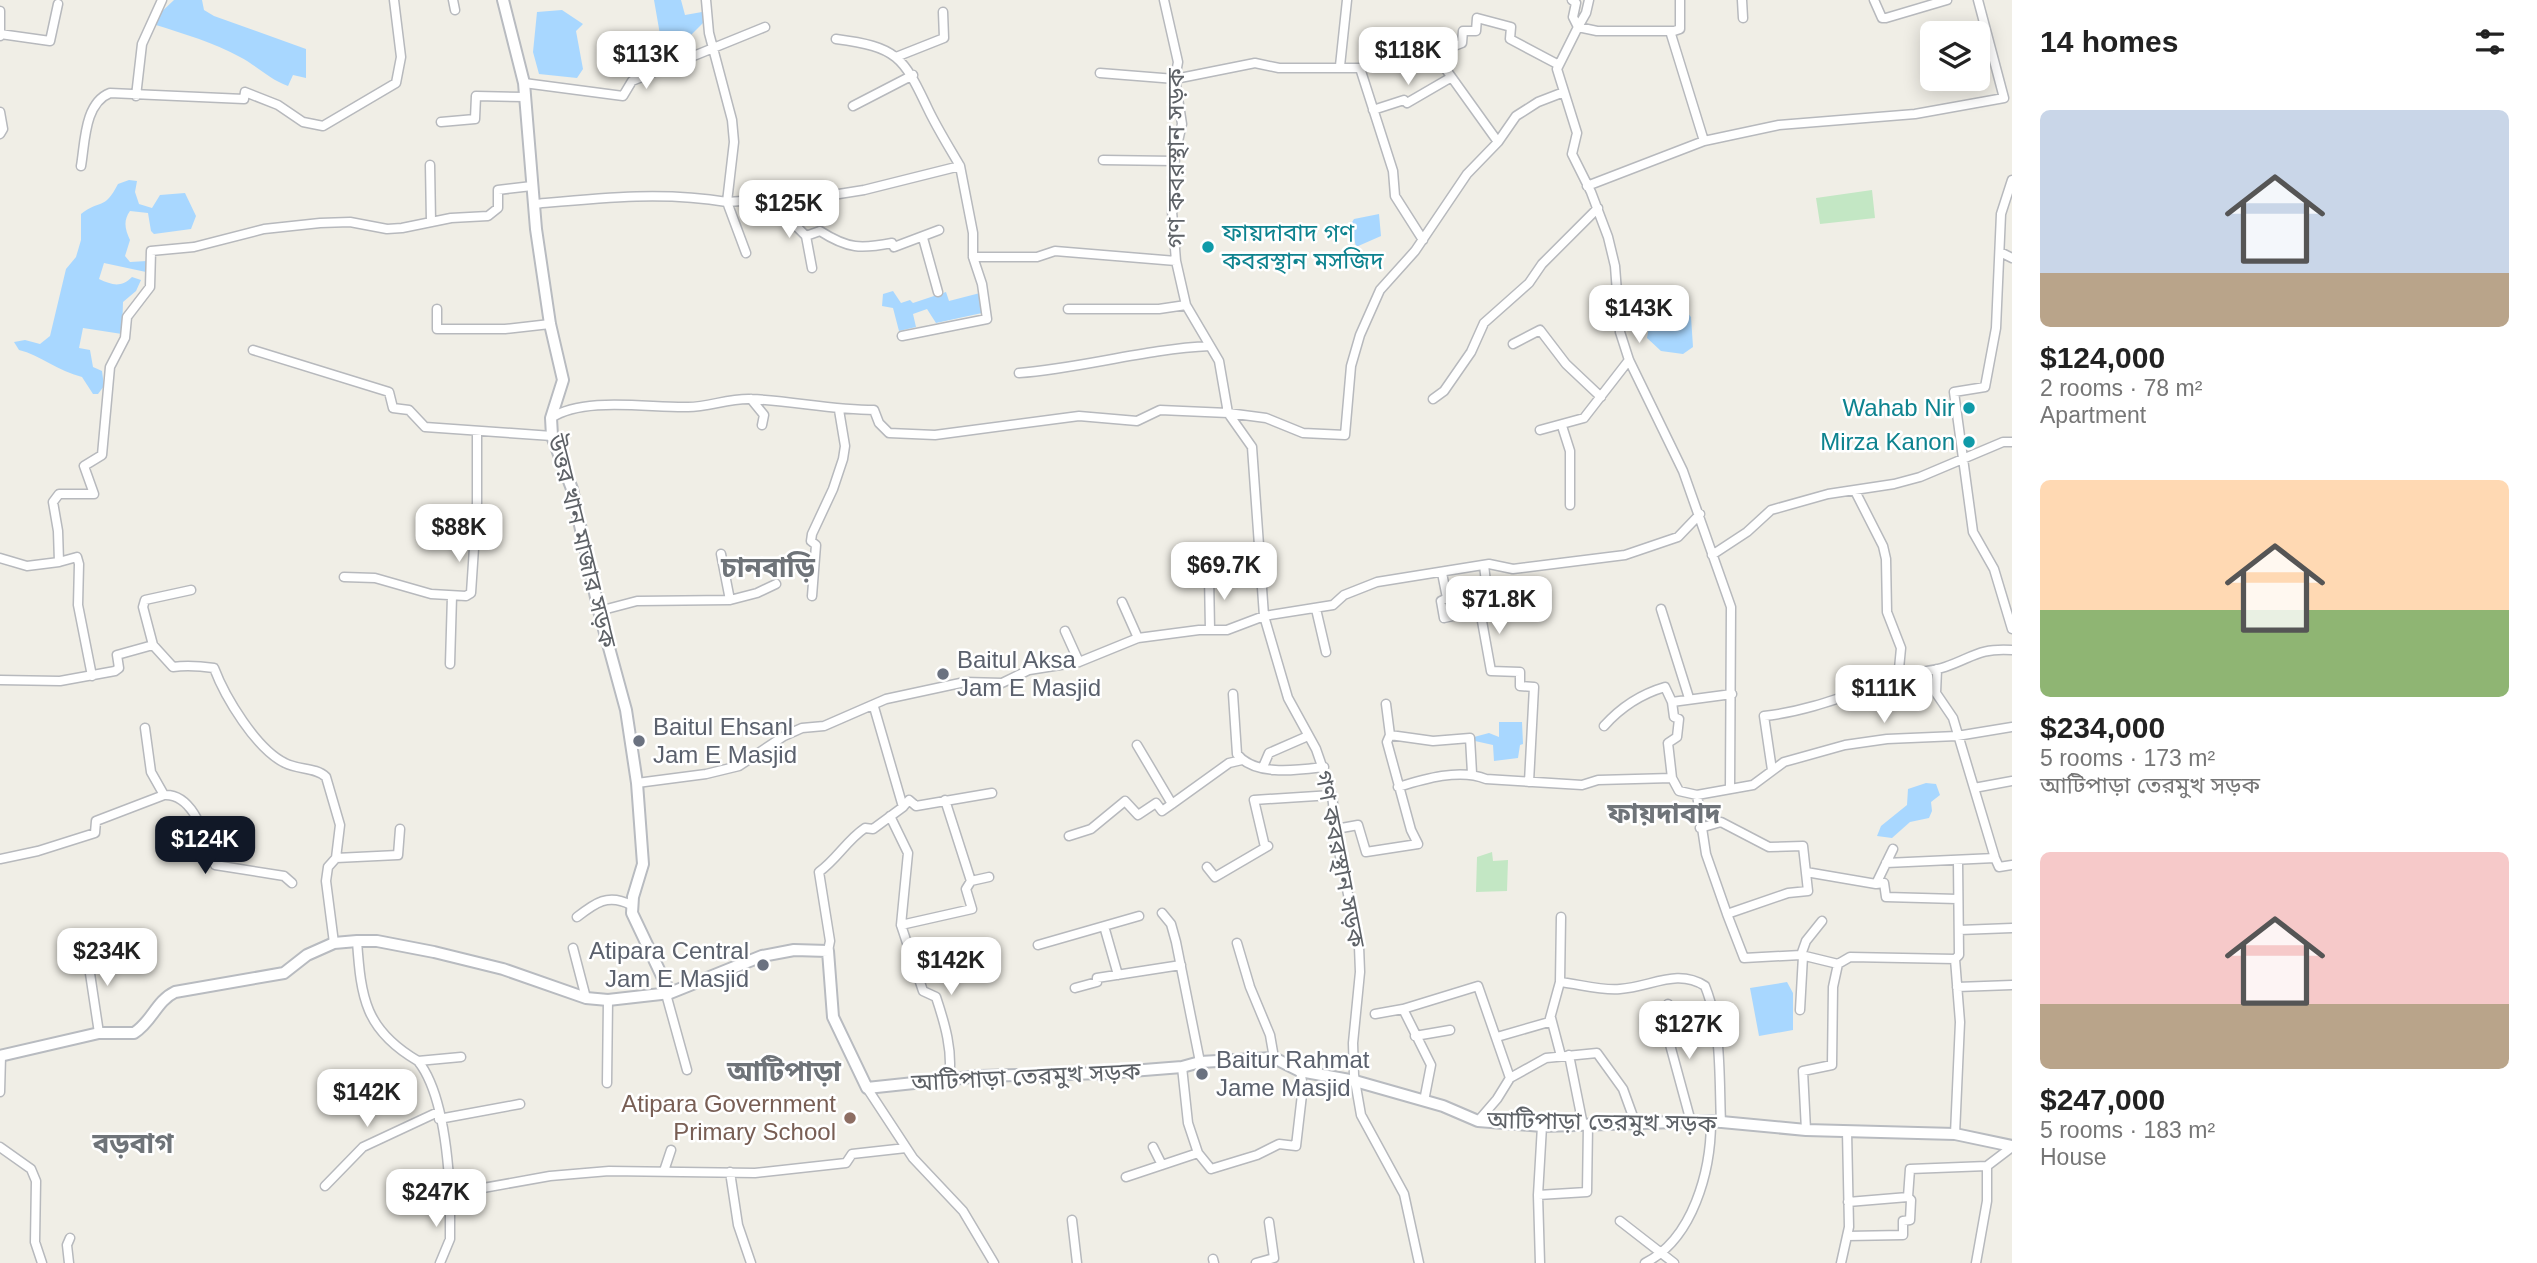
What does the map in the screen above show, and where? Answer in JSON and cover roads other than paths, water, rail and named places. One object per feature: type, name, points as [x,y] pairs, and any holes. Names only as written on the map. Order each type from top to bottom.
[{"type":"main road","name":"উত্তর খান মাজার সড়ক","points":[[503,0],[524,83],[534,204],[550,324],[563,380],[551,418],[552,436],[572,489],[599,611],[626,710],[637,783],[643,863],[631,905]]},
{"type":"main road","points":[[631,905],[668,993]]},
{"type":"main road","points":[[1,1056],[99,1033],[134,1033],[150,1017],[163,998],[175,992],[284,973],[307,956],[334,943],[388,943],[491,965],[586,998],[608,1000],[668,993],[762,956],[794,950],[828,951]]},
{"type":"main road","name":"আটিপাড়া তেরমুখ সড়ক","points":[[828,951],[833,1017],[867,1088],[949,1079],[1106,1073],[1182,1067],[1200,1062],[1274,1058],[1300,1070],[1355,1081],[1424,1101],[1478,1121],[1542,1126],[1716,1122],[1806,1130],[1955,1134],[2012,1146]]},
{"type":"street","points":[[136,96],[142,44],[162,0]]},
{"type":"street","points":[[81,166],[86,125],[103,95],[215,95],[244,99],[245,92],[278,105],[314,127],[331,124],[370,96],[397,83],[401,68],[394,0]]},
{"type":"street","points":[[453,0],[455,10]]},
{"type":"street","points":[[706,0],[714,50],[732,120],[734,142],[727,202],[746,253]]},
{"type":"street","name":"গণ কবরস্থান সড়ক","points":[[1164,0],[1178,62],[1175,79],[1182,124],[1175,161],[1172,211],[1176,261],[1186,305],[1219,361],[1228,412],[1252,447],[1264,616],[1288,698],[1324,767],[1332,794],[1336,829],[1359,946],[1355,1081],[1361,1115],[1404,1194],[1419,1263]]},
{"type":"street","points":[[1340,66],[1347,0]]},
{"type":"street","points":[[1572,0],[1576,3],[1573,17],[1578,27]]},
{"type":"street","points":[[1589,0],[1586,13],[1557,69],[1577,133],[1572,154],[1598,208],[1615,266],[1620,332],[1629,360],[1683,471],[1731,607],[1730,788]]},
{"type":"street","points":[[1578,27],[1597,31],[1679,29],[1680,0]]},
{"type":"street","points":[[1742,0],[1743,18]]},
{"type":"street","points":[[1874,0],[1882,18],[1886,18],[1947,0]]},
{"type":"street","points":[[1587,186],[1704,141],[1779,125],[1916,114],[2004,98],[2008,90],[1978,0]]},
{"type":"street","points":[[0,11],[1,35],[50,41],[58,4]]},
{"type":"street","points":[[896,57],[944,38],[943,12]]},
{"type":"street","points":[[1434,54],[1462,43],[1463,31],[1476,31],[1477,18],[1489,19],[1511,27],[1510,39],[1559,65]]},
{"type":"street","points":[[524,83],[623,96],[632,81],[714,50],[765,27]]},
{"type":"street","points":[[1670,31],[1704,141]]},
{"type":"street","points":[[1423,36],[1450,78],[1498,142]]},
{"type":"street","points":[[836,39],[859,42],[896,57],[913,75],[960,166],[973,233],[973,257],[982,284],[987,319],[902,336]]},
{"type":"street","points":[[1100,73],[1175,79],[1255,63],[1279,68],[1340,66],[1363,70],[1393,171],[1395,196],[1423,240]]},
{"type":"street","points":[[853,106],[913,75]]},
{"type":"street","points":[[1373,110],[1404,100],[1407,103],[1450,78]]},
{"type":"street","points":[[551,418],[563,410],[607,405],[691,408],[721,400],[751,399],[839,410],[874,410],[889,433],[936,435],[1079,416],[1137,421],[1160,410],[1228,412],[1266,418],[1303,433],[1345,435],[1351,366],[1363,327],[1380,289],[1423,240],[1467,174],[1498,142],[1516,116],[1538,102],[1564,92]]},
{"type":"street","points":[[441,122],[475,119],[476,96],[525,97]]},
{"type":"street","points":[[0,112],[3,129],[0,134]]},
{"type":"street","points":[[1104,160],[1175,161]]},
{"type":"street","points":[[430,165],[431,222]]},
{"type":"street","points":[[534,204],[636,195],[688,195],[727,202],[757,200],[790,208],[820,197],[864,190],[960,166]]},
{"type":"street","points":[[2012,180],[2001,214],[1996,328],[1985,387],[1954,393],[1973,532],[1984,557],[1994,569],[2012,629]]},
{"type":"street","points":[[59,562],[54,499],[59,494],[94,494],[84,466],[102,456],[110,367],[125,338],[127,317],[150,287],[150,251],[194,247],[264,229],[320,223],[350,222],[387,229],[488,216],[498,208],[498,190],[532,186]]},
{"type":"street","points":[[790,208],[798,228],[806,236],[812,268]]},
{"type":"street","points":[[1433,399],[1444,391],[1471,352],[1484,323],[1530,283],[1542,264],[1598,208]]},
{"type":"street","points":[[806,236],[820,231],[858,248],[892,243],[894,247],[939,230]]},
{"type":"street","points":[[923,238],[938,292]]},
{"type":"street","points":[[973,257],[1037,257],[1055,251],[1176,261]]},
{"type":"street","points":[[2000,252],[2012,258]]},
{"type":"street","points":[[1068,309],[1159,309],[1186,305]]},
{"type":"street","points":[[437,309],[437,329],[505,329],[550,324]]},
{"type":"street","points":[[1513,344],[1541,330],[1566,364],[1601,397]]},
{"type":"street","points":[[1019,373],[1060,370],[1102,359],[1210,346]]},
{"type":"street","points":[[253,349],[389,392],[393,408],[409,411],[425,426],[552,436]]},
{"type":"street","points":[[1540,430],[1584,418],[1629,360]]},
{"type":"street","points":[[751,399],[764,415],[762,425]]},
{"type":"street","points":[[812,596],[816,545],[811,541],[812,534],[834,489],[845,446],[839,410]]},
{"type":"street","points":[[1562,426],[1570,451],[1570,505]]},
{"type":"street","points":[[344,577],[375,578],[431,594],[466,596],[471,593],[477,503],[477,431]]},
{"type":"street","points":[[1712,555],[1747,532],[1771,510],[1828,494],[1920,477],[2003,442],[2012,442]]},
{"type":"street","points":[[1855,491],[1886,559],[1887,612],[1901,648],[1898,679]]},
{"type":"street","points":[[637,783],[706,774],[739,766],[793,732],[824,726],[900,696],[965,682],[1002,683],[1029,670],[1079,662],[1138,638],[1210,630],[1227,631],[1264,616],[1333,606],[1345,595],[1377,582],[1485,565],[1513,569],[1625,555],[1678,537],[1700,514]]},
{"type":"street","points":[[721,554],[730,600]]},
{"type":"street","points":[[0,558],[27,566],[77,557],[78,605],[92,676]]},
{"type":"street","points":[[1442,573],[1447,598],[1441,601],[1444,618],[1489,608],[1485,565]]},
{"type":"street","points":[[1209,575],[1210,630]]},
{"type":"street","points":[[599,611],[637,601],[730,600],[757,593],[776,584]]},
{"type":"street","points":[[191,590],[145,600],[143,607],[153,645],[173,667],[192,664],[199,668],[214,668],[230,702],[271,751],[283,762],[320,772],[326,777],[340,825],[336,858],[328,867],[326,881],[334,943]]},
{"type":"street","points":[[450,664],[453,596]]},
{"type":"street","points":[[2001,599],[2012,598]]},
{"type":"street","points":[[1122,602],[1138,638]]},
{"type":"street","points":[[1316,609],[1326,652]]},
{"type":"street","points":[[1661,609],[1689,698]]},
{"type":"street","points":[[1480,610],[1491,671],[1520,672],[1520,686],[1534,687],[1529,782]]},
{"type":"street","points":[[1065,631],[1079,662]]},
{"type":"street","points":[[0,680],[60,681],[92,676],[119,668],[117,655],[153,645]]},
{"type":"street","points":[[1772,770],[1763,716],[1811,706],[1937,669],[1985,650],[2012,650]]},
{"type":"street","points":[[1937,669],[1936,693],[1953,718],[1995,858],[1999,867],[2012,865]]},
{"type":"street","points":[[1604,726],[1619,710],[1650,691],[1665,687],[1672,702],[1674,716],[1679,719],[1677,737],[1668,743],[1672,778],[1679,791],[1697,795],[1754,785],[1784,762],[1845,745],[1886,739],[1957,736],[2012,727]]},
{"type":"street","points":[[1233,694],[1237,754],[1242,760]]},
{"type":"street","points":[[1672,702],[1732,694]]},
{"type":"street","points":[[1336,829],[1358,825],[1366,852],[1418,844],[1398,787],[1387,742],[1390,735],[1386,704]]},
{"type":"street","points":[[874,707],[903,807]]},
{"type":"street","points":[[145,728],[151,772],[164,795]]},
{"type":"street","points":[[1390,735],[1433,741],[1470,738],[1472,773]]},
{"type":"street","points":[[1263,767],[1269,752],[1308,736]]},
{"type":"street","points":[[1137,746],[1172,804]]},
{"type":"street","points":[[1069,836],[1091,829],[1125,801],[1139,815],[1156,803],[1162,811],[1229,763],[1242,760],[1280,772],[1324,767]]},
{"type":"street","points":[[1398,787],[1472,773],[1486,779],[1582,785],[1608,780],[1672,778]]},
{"type":"street","points":[[1974,788],[2012,781]]},
{"type":"street","points":[[828,951],[830,941],[819,872],[846,847],[851,837],[865,828],[873,830],[909,800],[916,806],[992,793]]},
{"type":"street","points":[[1207,867],[1215,877],[1268,846],[1265,846],[1254,800],[1332,794]]},
{"type":"street","points":[[0,859],[38,851],[95,833],[96,821],[164,795],[183,800],[193,813],[215,865],[284,876],[292,883]]},
{"type":"street","points":[[1697,795],[1700,828],[1744,958],[1802,956],[1838,964]]},
{"type":"street","points":[[945,800],[971,881]]},
{"type":"street","points":[[890,816],[908,853],[901,925],[923,991],[936,998],[941,1013],[949,1047],[949,1079]]},
{"type":"street","points":[[1700,828],[1721,822],[1769,847],[1803,846],[1808,891],[1788,893],[1727,914]]},
{"type":"street","points":[[336,858],[398,855],[400,829]]},
{"type":"street","points":[[1876,884],[1893,849]]},
{"type":"street","points":[[1886,863],[1995,858]]},
{"type":"street","points":[[1955,1134],[1959,1022],[1955,959],[1959,955],[1958,861]]},
{"type":"street","points":[[1806,872],[1876,884],[1884,883],[1886,897],[1958,899]]},
{"type":"street","points":[[901,925],[972,909],[966,889],[971,881],[989,877]]},
{"type":"street","points":[[577,918],[597,902],[607,899],[631,905]]},
{"type":"street","points":[[1162,913],[1171,924],[1200,1062]]},
{"type":"street","points":[[1038,945],[1139,916]]},
{"type":"street","points":[[1497,1037],[1545,1024],[1551,1018],[1560,982],[1561,918]]},
{"type":"street","points":[[1800,1010],[1802,956],[1806,942],[1822,921]]},
{"type":"street","points":[[1104,926],[1118,975]]},
{"type":"street","points":[[1959,930],[2012,928]]},
{"type":"street","points":[[357,941],[360,986],[370,1018],[405,1053],[418,1061],[429,1075],[447,1149],[450,1194],[450,1240],[440,1263]]},
{"type":"street","points":[[1237,943],[1250,987],[1270,1035],[1274,1058]]},
{"type":"street","points":[[86,947],[99,1033]]},
{"type":"street","points":[[573,948],[586,998]]},
{"type":"street","points":[[1806,1130],[1803,1071],[1832,1065],[1833,987],[1838,964],[1847,957],[1955,959]]},
{"type":"street","points":[[1075,988],[1097,982],[1097,978],[1181,964]]},
{"type":"street","points":[[1560,982],[1618,990],[1681,976],[1705,986],[1718,1043],[1716,1122],[1704,1182],[1675,1241],[1662,1254],[1645,1263]]},
{"type":"street","points":[[1957,987],[2012,985]]},
{"type":"street","points":[[1375,1014],[1403,1009],[1478,986],[1510,1078]]},
{"type":"street","points":[[668,993],[687,1070]]},
{"type":"street","points":[[607,1083],[608,1000]]},
{"type":"street","points":[[1668,1004],[1669,1041],[1691,1122]]},
{"type":"street","points":[[1403,1009],[1431,1065],[1424,1101]]},
{"type":"street","points":[[1538,1195],[1587,1192],[1586,1125],[1551,1018]]},
{"type":"street","points":[[1415,1036],[1450,1030]]},
{"type":"street","points":[[1478,1121],[1510,1078],[1534,1063],[1565,1055],[1597,1053],[1623,1089],[1635,1122]]},
{"type":"street","points":[[0,1092],[1,1056]]},
{"type":"street","points":[[418,1061],[461,1057]]},
{"type":"street","points":[[1182,1067],[1188,1123],[1198,1153],[1211,1169],[1257,1155],[1279,1144],[1296,1146],[1303,1086],[1300,1070]]},
{"type":"street","name":"আটিপাড়া তেরমুখ সড়ক","points":[[867,1088],[906,1148],[925,1172],[955,1201],[994,1263]]},
{"type":"street","points":[[325,1186],[363,1147],[439,1116],[520,1104]]},
{"type":"street","points":[[1541,1263],[1538,1195],[1542,1126]]},
{"type":"street","points":[[1840,1263],[1847,1236],[1847,1131]]},
{"type":"street","points":[[1847,1236],[1903,1235],[1903,1221],[1910,1220],[1908,1169],[1987,1166],[2012,1146]]},
{"type":"street","points":[[0,1147],[31,1170],[36,1181],[35,1242],[42,1263]]},
{"type":"street","points":[[1153,1147],[1162,1166]]},
{"type":"street","points":[[450,1194],[550,1176],[609,1171],[755,1173],[846,1163],[850,1154],[906,1148]]},
{"type":"street","points":[[664,1171],[671,1150]]},
{"type":"street","points":[[1126,1177],[1198,1153]]},
{"type":"street","points":[[1976,1263],[1987,1201],[1987,1166]]},
{"type":"street","points":[[730,1172],[738,1225],[751,1263]]},
{"type":"street","points":[[1848,1202],[1908,1197]]},
{"type":"street","points":[[1072,1220],[1077,1263]]},
{"type":"street","points":[[1620,1221],[1674,1263]]},
{"type":"street","points":[[1256,1263],[1274,1258],[1269,1222]]},
{"type":"street","points":[[68,1263],[67,1245],[71,1238]]},
{"type":"water","points":[[174,0],[202,0],[204,10],[214,16],[306,49],[306,78],[293,75],[288,86],[230,52],[156,25],[155,18]]},
{"type":"water","points":[[654,0],[681,0],[685,15],[702,12],[703,23],[686,40],[689,56],[673,59],[662,46]]},
{"type":"water","points":[[562,10],[583,24],[576,31],[583,69],[577,78],[539,74],[533,52],[537,12]]},
{"type":"water","points":[[129,180],[137,181],[135,192],[139,204],[152,208],[160,195],[185,193],[196,216],[191,229],[154,234],[148,213],[130,211],[126,225],[130,240],[125,256],[130,262],[147,261],[146,272],[104,263],[99,279],[116,284],[124,283],[132,277],[141,280],[136,291],[123,302],[122,334],[83,328],[79,348],[90,350],[93,367],[102,371],[104,386],[98,394],[93,394],[82,377],[19,350],[14,342],[25,340],[40,344],[50,336],[66,269],[76,257],[81,240],[81,214],[105,201],[118,184]]},
{"type":"water","points":[[1379,214],[1381,236],[1356,247],[1351,224],[1354,219]]},
{"type":"water","points":[[893,291],[901,303],[910,300],[913,303],[946,292],[949,301],[980,293],[982,313],[936,323],[927,309],[913,314],[916,327],[899,331],[893,308],[882,306],[883,294]]},
{"type":"water","points":[[1685,310],[1691,317],[1693,347],[1683,354],[1661,351],[1647,338],[1651,316],[1658,311]]},
{"type":"water","points":[[1499,722],[1522,722],[1523,744],[1520,745],[1518,758],[1494,761],[1493,745],[1475,741],[1474,737],[1489,733],[1499,737]]},
{"type":"water","points":[[1926,783],[1936,784],[1940,795],[1931,802],[1932,811],[1929,818],[1910,822],[1892,838],[1877,836],[1881,826],[1907,805],[1908,789]]},
{"type":"water","points":[[1787,982],[1793,993],[1793,1030],[1759,1036],[1750,988]]},
{"type":"place","name":"ফায়দাবাদ গণ কবরস্থান মসজিদ","points":[[1208,247]]},
{"type":"place","name":"Wahab Nir","points":[[1969,408]]},
{"type":"place","name":"Mirza Kanon","points":[[1969,442]]},
{"type":"place","name":"Baitul Aksa Jam E Masjid","points":[[943,674]]},
{"type":"place","name":"Baitul Ehsanl Jam E Masjid","points":[[639,741]]},
{"type":"place","name":"Atipara Central Jam E Masjid","points":[[763,965]]},
{"type":"place","name":"Baitur Rahmat Jame Masjid","points":[[1202,1074]]},
{"type":"place","name":"Atipara Government Primary School","points":[[850,1118]]},
{"type":"district","name":"চানবাড়ি","points":[[768,567]]},
{"type":"district","name":"ফায়দাবাদ","points":[[1664,813]]},
{"type":"district","name":"আটিপাড়া","points":[[784,1071]]},
{"type":"district","name":"বড়বাগ","points":[[133,1143]]}]
